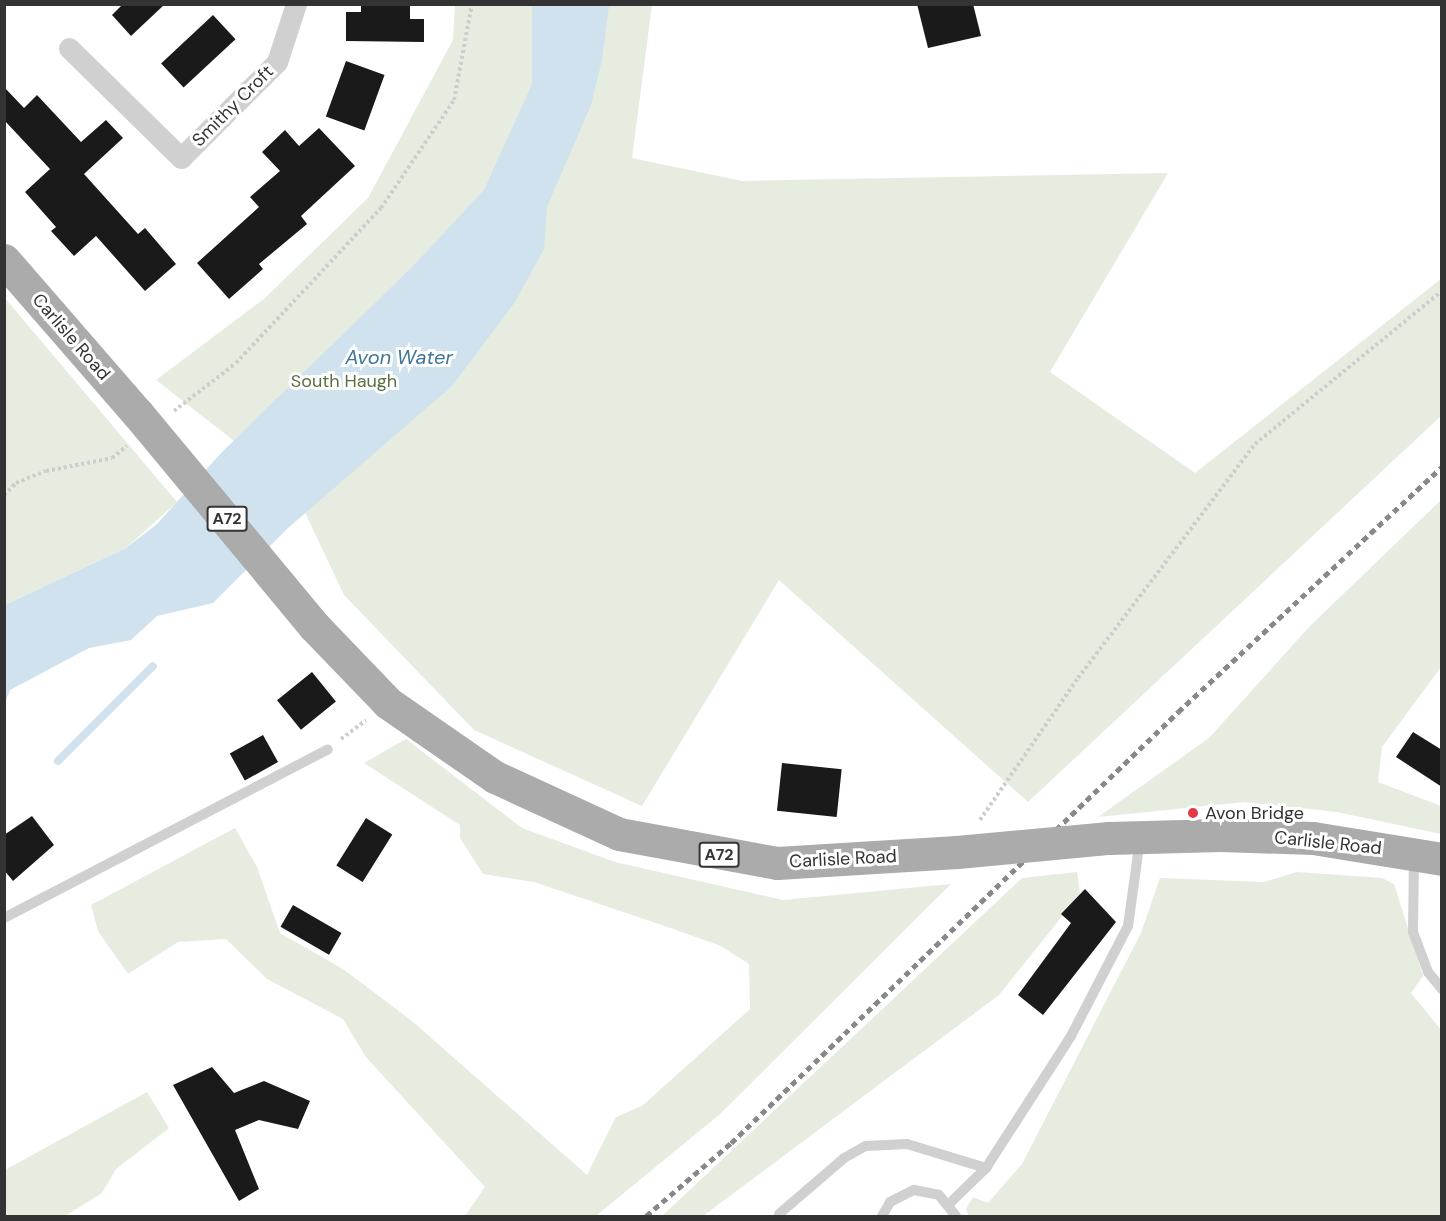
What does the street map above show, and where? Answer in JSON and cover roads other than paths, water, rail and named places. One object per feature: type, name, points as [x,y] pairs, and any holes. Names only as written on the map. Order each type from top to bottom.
[{"type":"main road","name":"Carlisle Road","points":[[4,260],[314,626],[388,703],[495,777],[619,834],[767,862],[957,852],[1125,838],[1313,838],[1428,856]]},
{"type":"street","name":"Smithy Croft","points":[[69,48],[181,158],[277,62],[296,4]]},
{"type":"lane","points":[[4,918],[328,749]]},
{"type":"lane","points":[[950,1203],[986,1168],[1071,1036],[1128,926],[1125,838]]},
{"type":"lane","points":[[1428,856],[1413,932],[1428,972],[1442,989]]},
{"type":"lane","points":[[779,1214],[844,1158],[866,1146],[907,1144],[986,1168]]},
{"type":"lane","points":[[882,1216],[890,1202],[914,1190],[927,1191],[950,1203],[957,1216]]},
{"type":"water","name":"Avon Water","points":[[532,5],[609,5],[602,60],[591,105],[547,207],[544,249],[515,302],[452,386],[288,528],[213,603],[157,616],[131,640],[89,648],[10,690],[5,703],[5,605],[126,548],[157,524],[222,452],[413,266],[484,190],[532,84]]},
{"type":"waterway","points":[[58,761],[153,666]]},
{"type":"railway","points":[[646,1216],[731,1143],[1178,712],[1442,467]]},
{"type":"place","name":"Avon Bridge","points":[[1193,813]]},
{"type":"park label","name":"South Haugh","points":[[344,381]]}]
